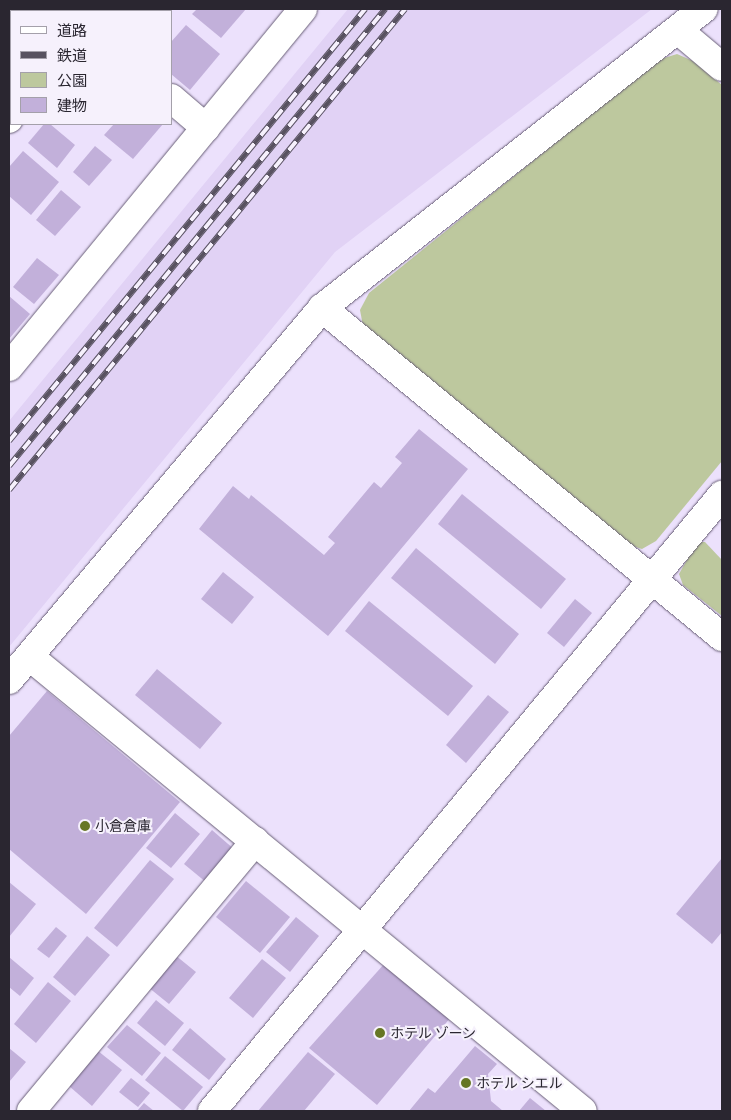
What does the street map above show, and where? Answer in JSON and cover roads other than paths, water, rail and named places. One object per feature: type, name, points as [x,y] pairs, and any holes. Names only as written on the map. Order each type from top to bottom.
[{"type":"street","points":[[9,367],[303,9]]},
{"type":"street","points":[[9,680],[322,308],[704,9]]},
{"type":"street","points":[[678,30],[722,66]]},
{"type":"street","points":[[172,99],[206,128]]},
{"type":"street","points":[[322,308],[722,637]]},
{"type":"street","points":[[212,1111],[722,495]]},
{"type":"street","points":[[30,657],[582,1111]]},
{"type":"street","points":[[31,1111],[255,841]]},
{"type":"railway","points":[[9,441],[365,9]]},
{"type":"railway","points":[[9,466],[385,9]]},
{"type":"railway","points":[[9,490],[405,9]]},
{"type":"place","name":"小倉倉庫","points":[[85,826]]},
{"type":"place","name":"ホテル ゾーン","points":[[380,1033]]},
{"type":"place","name":"ホテル シエル","points":[[466,1083]]}]
